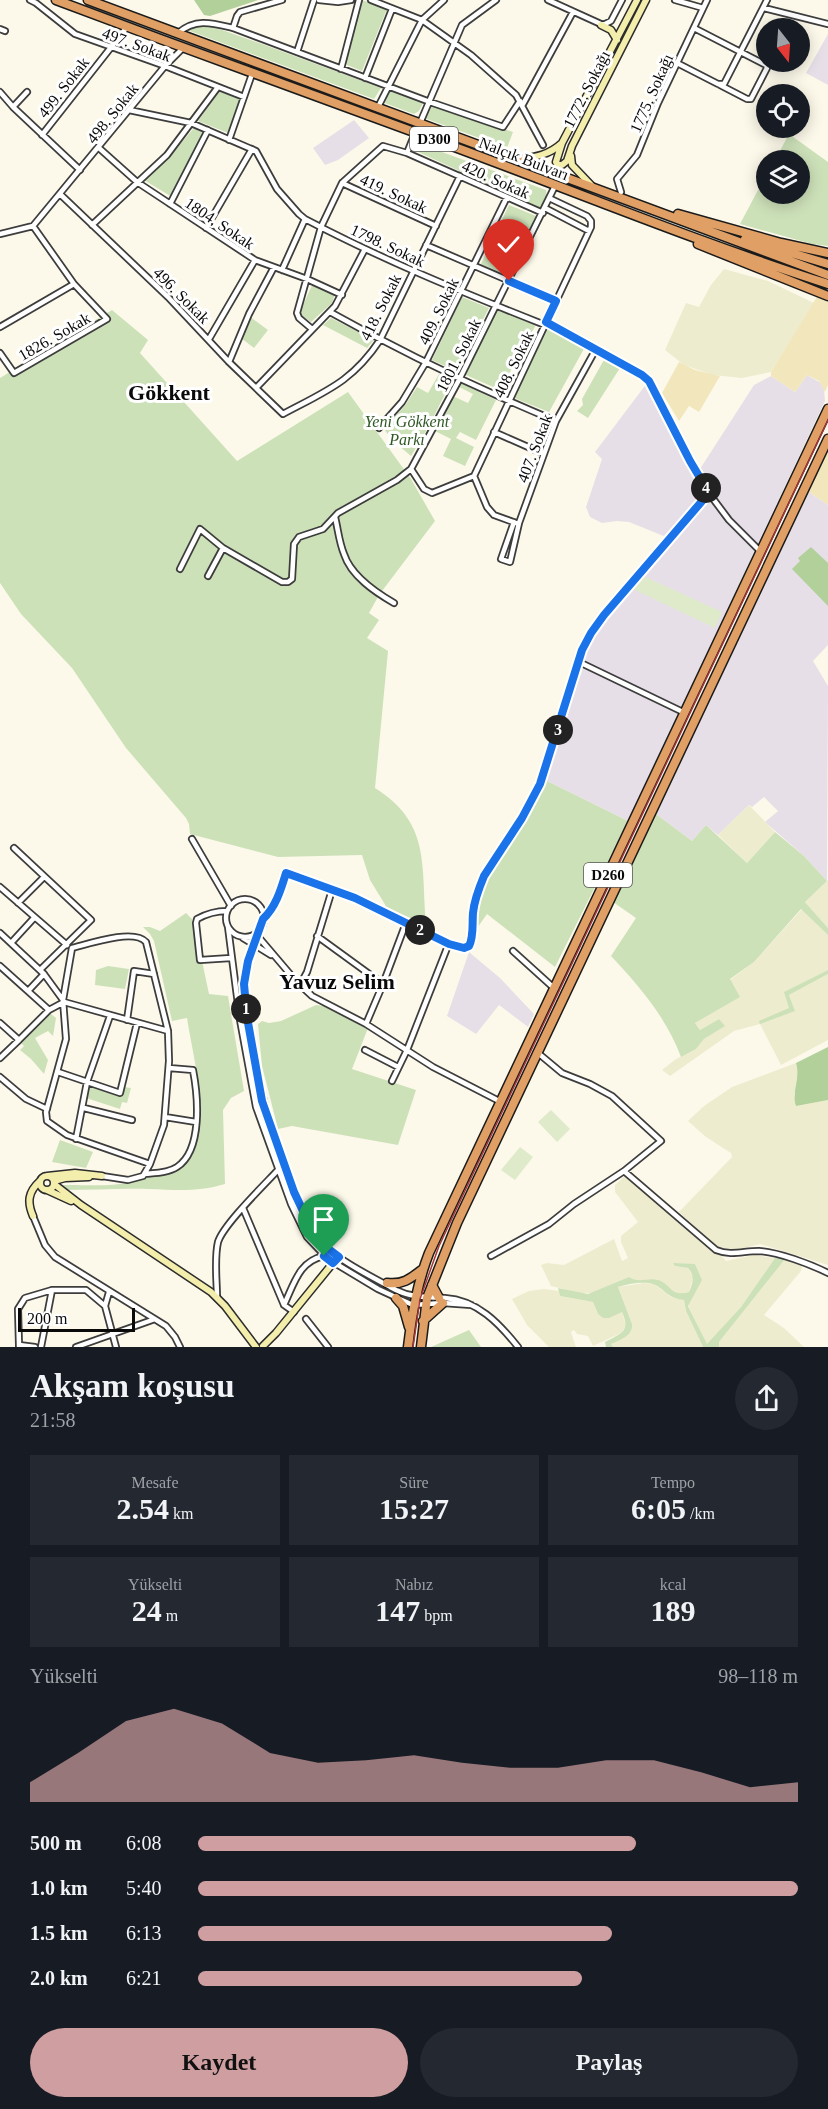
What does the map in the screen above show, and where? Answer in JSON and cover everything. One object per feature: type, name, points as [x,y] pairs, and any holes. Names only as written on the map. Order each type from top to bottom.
[{"type":"highway","name":"Nalçık Bulvarı","points":[[56,0],[828,285]]},
{"type":"highway","name":"Nalçık Bulvarı","points":[[88,0],[828,275]]},
{"type":"highway","points":[[592,186],[621,192],[749,240],[828,264]]},
{"type":"highway","points":[[676,213],[781,243],[828,253]]},
{"type":"highway","points":[[658,224],[719,253],[828,296]]},
{"type":"highway","name":"D260","points":[[408,1347],[414,1300],[423,1269],[828,409]]},
{"type":"highway","name":"D260","points":[[421,1347],[427,1300],[462,1213],[828,439]]},
{"type":"highway","points":[[387,1284],[406,1282],[423,1269]]},
{"type":"highway","points":[[423,1322],[441,1300],[432,1285]]},
{"type":"highway","points":[[396,1298],[403,1306],[410,1330]]},
{"type":"street","name":"497. Sokak","points":[[30,0],[75,34],[244,97]]},
{"type":"street","points":[[233,28],[240,12],[282,0]]},
{"type":"street","points":[[297,52],[314,0]]},
{"type":"street","points":[[319,0],[338,2],[351,0]]},
{"type":"street","points":[[340,69],[359,0]]},
{"type":"street","points":[[370,0],[422,20],[456,43],[513,92],[543,145]]},
{"type":"street","points":[[378,107],[422,20],[444,0]]},
{"type":"street","points":[[420,123],[462,25],[496,0]]},
{"type":"street","points":[[548,0],[611,30],[616,40]]},
{"type":"street","points":[[601,25],[611,21],[622,0]]},
{"type":"street","name":"1772. Sokağı","points":[[517,159],[541,156],[562,143],[637,0]]},
{"type":"street","name":"1772. Sokağı","points":[[592,186],[572,165],[570,152],[646,0]]},
{"type":"street","points":[[675,0],[703,8]]},
{"type":"street","name":"1775. Sokağı","points":[[621,192],[617,178],[638,155],[652,116],[707,0]]},
{"type":"street","points":[[720,85],[725,83],[767,0]]},
{"type":"street","points":[[764,8],[828,24]]},
{"type":"street","points":[[365,78],[392,9]]},
{"type":"street","points":[[178,33],[192,25],[205,22],[233,28],[388,87],[503,127],[521,104],[573,12]]},
{"type":"street","points":[[611,30],[625,24]]},
{"type":"street","name":"499. Sokak","points":[[42,135],[127,27]]},
{"type":"street","points":[[677,63],[747,99],[752,98],[767,66],[694,28]]},
{"type":"street","name":"498. Sokak","points":[[33,226],[165,66],[184,47]]},
{"type":"street","points":[[229,140],[252,74]]},
{"type":"street","points":[[92,225],[167,155],[218,87]]},
{"type":"street","points":[[0,92],[80,171]]},
{"type":"street","points":[[13,107],[27,92]]},
{"type":"street","points":[[129,110],[191,123],[252,149],[206,228]]},
{"type":"street","points":[[170,204],[208,130]]},
{"type":"street","points":[[407,153],[415,132]]},
{"type":"street","points":[[562,143],[557,155],[558,165],[562,165],[567,160],[570,152]]},
{"type":"street","name":"420. Sokak","points":[[342,183],[383,146],[407,153],[589,231]]},
{"type":"street","name":"1804. Sokak","points":[[99,148],[137,182],[255,260],[342,295]]},
{"type":"street","name":"1798. Sokak","points":[[252,149],[256,151],[277,189],[305,219],[365,249],[460,291],[546,324],[642,375],[649,381],[709,493],[729,520],[761,552]]},
{"type":"street","name":"418. Sokak","points":[[283,414],[347,378],[362,364],[380,340],[412,270],[460,176]]},
{"type":"street","points":[[312,329],[299,318],[297,313],[321,228],[342,183]]},
{"type":"street","name":"419. Sokak","points":[[342,183],[436,226]]},
{"type":"street","name":"1801. Sokak","points":[[411,469],[460,378],[555,186]]},
{"type":"street","name":"496. Sokak","points":[[60,195],[161,290],[229,362],[283,414]]},
{"type":"street","name":"409. Sokak","points":[[379,428],[402,402],[426,362],[507,197]]},
{"type":"street","points":[[549,198],[588,218],[591,225],[589,231]]},
{"type":"street","points":[[282,270],[305,219]]},
{"type":"street","points":[[0,234],[33,226],[74,284],[0,327]]},
{"type":"street","name":"408. Sokak","points":[[474,476],[589,231]]},
{"type":"street","points":[[426,245],[556,301]]},
{"type":"street","points":[[256,387],[330,312],[342,295],[365,249]]},
{"type":"street","points":[[209,339],[255,260]]},
{"type":"street","points":[[229,362],[249,314],[274,267]]},
{"type":"street","name":"1826. Sokak","points":[[0,353],[14,373],[107,319],[74,284]]},
{"type":"street","points":[[330,312],[380,340],[556,421]]},
{"type":"street","name":"407. Sokak","points":[[517,523],[510,562],[501,559],[556,421],[596,349]]},
{"type":"street","points":[[494,432],[544,454]]},
{"type":"street","points":[[180,569],[200,530],[223,548],[286,583],[292,579],[296,540],[300,536],[323,529],[338,513],[397,480],[411,469],[424,489],[432,493],[474,476],[487,507],[494,515],[517,523]]},
{"type":"street","points":[[427,1300],[414,1300],[339,1257],[323,1245],[312,1230],[288,1175],[262,1101],[244,989],[246,967],[255,946],[257,934],[263,919],[279,895],[286,873],[355,898],[449,944],[466,948],[471,943],[473,911],[479,887],[522,818],[540,784],[585,644],[599,621],[709,493]]},
{"type":"street","points":[[335,517],[343,553],[348,563],[369,585],[394,603]]},
{"type":"street","points":[[208,576],[223,548]]},
{"type":"street","points":[[579,662],[685,713]]},
{"type":"street","points":[[192,839],[231,906]]},
{"type":"street","points":[[14,848],[91,920],[42,972],[28,991]]},
{"type":"street","points":[[18,903],[44,877]]},
{"type":"street","points":[[0,886],[34,918],[72,948],[106,939],[139,937],[147,944],[168,1031],[169,1068],[164,1125],[145,1174]]},
{"type":"street","points":[[300,985],[307,972],[332,890]]},
{"type":"street","points":[[263,919],[261,910],[252,901],[242,900],[227,911],[226,921],[256,1107],[278,1170],[305,1233],[324,1256],[333,1263],[396,1298],[441,1300],[471,1305],[494,1320],[518,1347]]},
{"type":"street","points":[[227,911],[203,916],[197,919],[196,923],[200,960],[231,958]]},
{"type":"street","points":[[11,943],[34,918]]},
{"type":"street","points":[[366,1024],[406,923]]},
{"type":"street","points":[[228,927],[232,932],[274,957]]},
{"type":"street","points":[[0,933],[42,972],[63,1001],[168,1031]]},
{"type":"street","points":[[241,936],[257,934]]},
{"type":"street","points":[[257,934],[274,957],[300,985],[321,1002],[366,1024],[433,1066],[501,1102]]},
{"type":"street","points":[[317,936],[383,984]]},
{"type":"street","points":[[392,1081],[407,1050],[449,944]]},
{"type":"street","points":[[72,948],[63,1001],[66,1039],[46,1117],[49,1123],[76,1139],[150,1164]]},
{"type":"street","points":[[513,951],[555,989]]},
{"type":"street","points":[[0,966],[49,1010]]},
{"type":"street","points":[[127,1020],[134,971],[154,974]]},
{"type":"street","points":[[0,1058],[49,1010],[63,1001]]},
{"type":"street","points":[[76,1139],[84,1108],[87,1082],[110,1016]]},
{"type":"street","points":[[0,1023],[20,1040]]},
{"type":"street","points":[[58,1072],[120,1093],[136,1023]]},
{"type":"street","points":[[365,1050],[398,1067]]},
{"type":"street","points":[[491,1256],[549,1224],[574,1204],[624,1171],[661,1141],[612,1096],[562,1073],[538,1053]]},
{"type":"street","points":[[47,1176],[75,1173],[128,1180],[145,1174],[169,1171],[182,1163],[192,1143],[197,1097],[193,1070],[169,1068]]},
{"type":"street","points":[[0,1077],[26,1099],[47,1109]]},
{"type":"street","points":[[84,1108],[132,1120]]},
{"type":"street","points":[[165,1118],[196,1122]]},
{"type":"street","points":[[217,1298],[219,1241],[243,1208],[278,1170]]},
{"type":"street","points":[[624,1171],[716,1250],[734,1254],[768,1252],[803,1262],[828,1273]]},
{"type":"street","points":[[47,1176],[51,1177],[54,1183],[81,1206]]},
{"type":"street","points":[[43,1186],[47,1176]]},
{"type":"street","points":[[102,1176],[65,1178],[30,1192],[29,1200],[33,1216],[44,1241],[52,1254],[109,1292],[155,1318],[170,1330],[180,1347]]},
{"type":"street","points":[[43,1186],[81,1206],[169,1263],[217,1298],[263,1347],[339,1257]]},
{"type":"street","points":[[243,1208],[284,1305],[294,1312]]},
{"type":"street","points":[[284,1305],[301,1268],[311,1260],[324,1256]]},
{"type":"street","points":[[35,1347],[19,1346],[17,1314],[25,1298],[52,1290],[86,1290],[105,1306]]},
{"type":"street","points":[[41,1347],[52,1290]]},
{"type":"street","points":[[109,1292],[105,1306],[116,1347]]},
{"type":"street","points":[[76,1347],[155,1318]]},
{"type":"street","points":[[306,1319],[328,1347]]},
{"type":"shaded area","points":[[828,34],[828,85],[806,73],[810,72],[810,66]]},
{"type":"shaded area","points":[[354,120],[369,138],[338,160],[325,165],[313,148]]},
{"type":"shaded area","points":[[724,269],[768,281],[814,303],[771,372],[742,378],[713,375],[684,365],[665,350],[686,303],[699,307],[711,285]]},
{"type":"shaded area","points":[[807,375],[821,383],[825,401],[628,821],[545,780],[583,668],[587,642],[599,623],[615,608],[671,539],[629,522],[602,523],[590,517],[586,507],[602,459],[595,452],[647,383],[698,472],[754,385],[771,376],[795,392]]},
{"type":"shaded area","points":[[809,492],[828,505],[828,645],[813,661],[828,686],[827,881],[804,856],[765,822],[778,811],[764,797],[752,807],[749,805],[718,835],[706,825],[692,841],[656,814],[711,692]]},
{"type":"shaded area","points":[[749,805],[775,832],[747,863],[718,835]]},
{"type":"shaded area","points":[[828,880],[828,928],[805,902]]},
{"type":"shaded area","points":[[802,909],[828,935],[828,970],[785,992],[795,1011],[789,995],[828,974],[828,1040],[781,1065],[760,1024],[734,1031],[670,1076],[662,1070],[676,1059],[696,1049],[704,1039],[724,1026],[719,1019],[700,1030],[695,1023],[739,997],[730,980],[754,962]]},
{"type":"shaded area","points":[[469,952],[500,978],[534,1014],[528,1027],[499,1005],[476,1034],[447,1016]]},
{"type":"shaded area","points":[[796,1063],[799,1077],[794,1095],[796,1106],[828,1100],[828,1265],[760,1244],[737,1250],[718,1247],[679,1212],[732,1157],[731,1153],[706,1137],[688,1121],[704,1106],[732,1087]]},
{"type":"shaded area","points":[[624,1177],[726,1261],[754,1255],[775,1258],[741,1307],[707,1345],[688,1305],[701,1280],[695,1264],[675,1266],[688,1268],[693,1277],[689,1292],[679,1294],[672,1292],[659,1281],[636,1281],[629,1277],[592,1293],[580,1293],[551,1286],[541,1265],[547,1263],[564,1265],[614,1239],[622,1261],[628,1258],[621,1242],[621,1236],[638,1222],[615,1192],[615,1185]]},
{"type":"shaded area","points":[[786,1258],[803,1263],[801,1271],[764,1315],[784,1328],[804,1347],[719,1347],[719,1342]]},
{"type":"shaded area","points":[[643,1283],[654,1284],[671,1297],[684,1300],[686,1311],[703,1347],[613,1347],[611,1344],[629,1334],[632,1324],[618,1287]]},
{"type":"shaded area","points":[[544,1289],[559,1291],[560,1296],[593,1302],[598,1314],[603,1318],[622,1312],[626,1326],[621,1333],[593,1346],[588,1336],[577,1334],[574,1330],[571,1332],[576,1347],[549,1347],[527,1325],[512,1299],[529,1291]]},
{"type":"green space","points":[[194,0],[258,0],[210,16],[204,15]]},
{"type":"green space","points":[[362,0],[387,9],[362,71],[345,62]]},
{"type":"green space","points":[[201,25],[211,26],[381,88],[374,99],[187,30]]},
{"type":"green space","points":[[389,88],[424,101],[419,111],[414,114],[382,102]]},
{"type":"green space","points":[[221,89],[242,98],[228,133],[198,121]]},
{"type":"green space","points":[[430,105],[513,132],[507,148],[424,118]]},
{"type":"green space","points":[[194,128],[203,132],[172,197],[144,180],[170,156]]},
{"type":"green space","points":[[787,138],[795,138],[828,162],[828,246],[812,244],[740,224],[756,194],[756,204],[810,204],[810,150],[780,150]]},
{"type":"green space","points":[[420,144],[546,190],[547,199],[542,209],[416,151]]},
{"type":"green space","points":[[509,205],[536,216],[506,277],[480,266]]},
{"type":"green space","points":[[313,283],[335,294],[332,303],[311,322],[299,314]]},
{"type":"green space","points":[[462,297],[489,308],[456,371],[432,360]]},
{"type":"green space","points":[[494,305],[537,323],[500,390],[459,372]]},
{"type":"green space","points":[[112,310],[148,340],[140,353],[237,461],[348,392],[411,479],[435,521],[379,595],[369,613],[379,620],[367,638],[388,651],[375,788],[393,801],[406,816],[414,831],[420,847],[426,923],[389,911],[370,880],[362,855],[278,857],[190,834],[186,818],[126,748],[72,668],[21,614],[0,583],[0,378]]},
{"type":"green space","points":[[246,314],[268,330],[254,348],[237,335]]},
{"type":"green space","points":[[331,318],[374,340],[367,348],[323,325]]},
{"type":"green space","points":[[545,325],[585,347],[549,412],[509,396]]},
{"type":"green space","points":[[605,358],[620,368],[588,418],[577,411],[583,405],[582,399]]},
{"type":"green space","name":"Yeni Gökkent Parkı","points":[[439,374],[452,380],[411,456],[392,440],[384,429],[406,404],[417,387],[428,393]]},
{"type":"green space","points":[[455,380],[496,400],[476,440],[460,432],[456,438],[474,447],[465,466],[443,456],[451,439],[431,429],[448,394],[468,403],[473,394],[453,384]]},
{"type":"green space","points":[[811,547],[828,563],[828,606],[792,569],[800,561],[798,558]]},
{"type":"green space","points":[[641,575],[722,612],[715,628],[633,589]]},
{"type":"green space","points":[[545,780],[628,821],[555,967],[487,914],[475,931],[476,915],[483,887]]},
{"type":"green space","points":[[656,814],[692,841],[706,825],[747,863],[775,832],[804,856],[827,881],[805,902],[828,928],[828,935],[801,909],[754,962],[730,979],[740,997],[695,1023],[700,1030],[719,1019],[725,1026],[704,1039],[696,1049],[681,1057],[668,1029],[651,1003],[611,956],[636,918],[613,902]]},
{"type":"green space","points":[[186,913],[192,919],[197,957],[202,961],[209,994],[228,996],[244,1091],[231,1098],[223,1110],[225,1184],[188,1190],[65,1190],[62,1185],[111,1185],[136,1181],[154,1169],[163,1173],[181,1162],[192,1146],[198,1126],[199,1104],[198,1082],[187,1018],[172,1021],[154,941],[143,927],[160,931]]},
{"type":"green space","points":[[108,966],[129,969],[125,989],[95,985],[96,970]]},
{"type":"green space","points":[[828,970],[828,974],[789,995],[795,1011],[760,1024],[759,1021],[789,1008],[784,992]]},
{"type":"green space","points":[[316,1005],[324,1006],[368,1028],[352,1069],[416,1090],[398,1145],[292,1126],[278,1129],[262,1066],[258,1024],[262,1021],[269,1023],[281,1021]]},
{"type":"green space","points":[[46,1010],[56,1018],[53,1036],[48,1031],[35,1038],[48,1060],[44,1074],[20,1050],[24,1046],[16,1038]]},
{"type":"green space","points":[[828,1047],[828,1100],[796,1106],[796,1063]]},
{"type":"green space","points":[[129,1052],[132,1053],[124,1087],[131,1088],[127,1103],[122,1102],[120,1109],[83,1097],[85,1085],[119,1095]]},
{"type":"green space","points":[[551,1110],[570,1129],[557,1142],[538,1122]]},
{"type":"green space","points":[[60,1140],[93,1152],[86,1168],[52,1162]]},
{"type":"green space","points":[[520,1147],[533,1157],[515,1180],[501,1170]]},
{"type":"green space","points":[[775,1258],[786,1258],[719,1342],[719,1347],[703,1347],[686,1311],[684,1300],[669,1295],[653,1284],[645,1283],[618,1287],[632,1328],[626,1337],[611,1344],[613,1347],[606,1347],[605,1342],[620,1334],[625,1328],[622,1312],[609,1318],[603,1318],[598,1314],[593,1302],[560,1296],[558,1288],[588,1294],[629,1277],[636,1280],[658,1280],[674,1292],[689,1292],[693,1280],[692,1274],[688,1268],[675,1266],[673,1263],[695,1264],[702,1280],[688,1306],[707,1344],[741,1307]]},
{"type":"green space","points":[[469,1330],[481,1347],[431,1347]]},
{"type":"sand","points":[[818,295],[828,300],[828,385],[825,392],[819,381],[807,375],[795,392],[771,376],[771,372]]},
{"type":"sand","points":[[679,362],[695,370],[720,376],[699,412],[689,406],[679,421],[662,393]]},
{"type":"sand","points":[[828,450],[828,505],[809,492]]},
{"type":"tram line","points":[[413,1347],[420,1299],[439,1246],[828,420]]},
{"type":"district","name":"Gökkent","points":[[169,392]]},
{"type":"district","name":"Yavuz Selim","points":[[337,981]]},
{"type":"route","points":[[324,1256],[333,1263],[339,1257],[327,1249],[314,1233],[294,1192],[262,1101],[246,1007],[244,980],[248,961],[263,919],[279,895],[286,873],[355,898],[449,944],[464,948],[469,946],[473,911],[479,887],[522,818],[540,784],[582,650],[588,638],[604,615],[709,493],[649,381],[546,322],[556,301],[509,281]]}]
